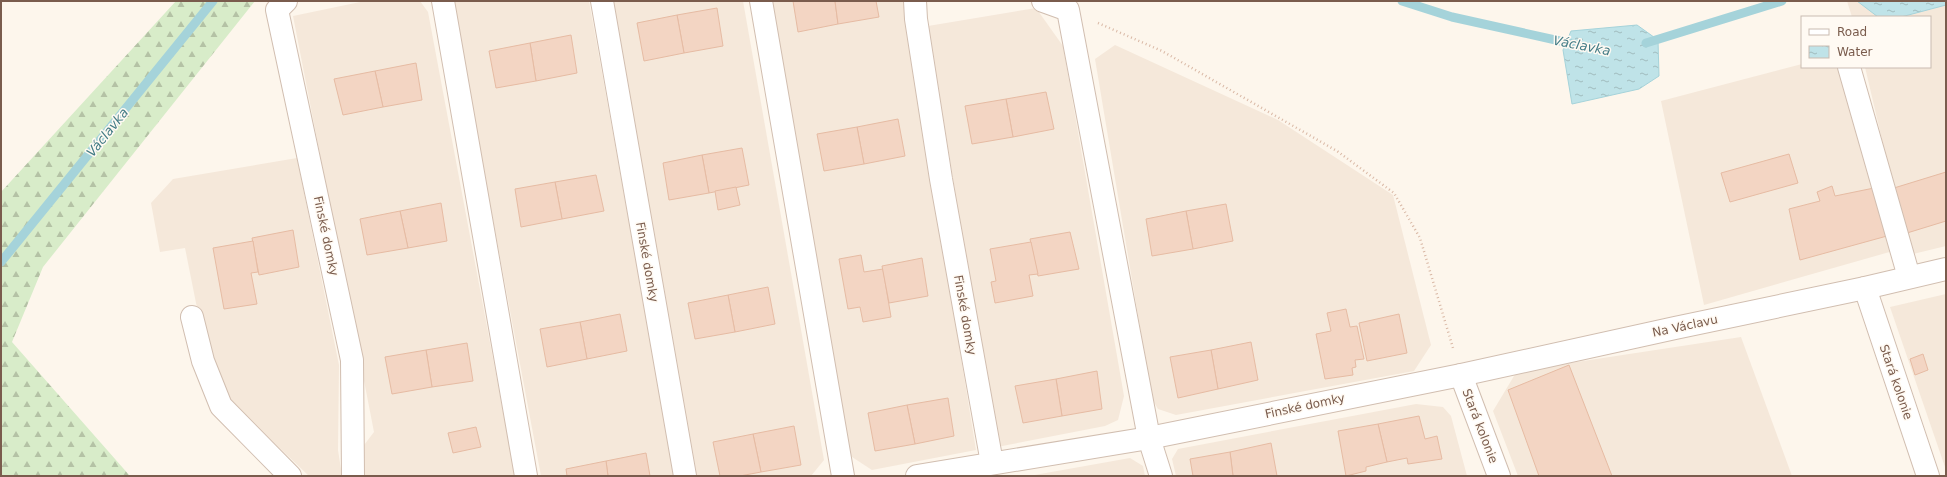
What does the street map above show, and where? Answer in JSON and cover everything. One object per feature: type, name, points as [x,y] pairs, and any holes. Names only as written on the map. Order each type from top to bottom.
[{"type":"street","name":"Finské domky","points":[[286,1],[277,10],[307,142],[352,360],[353,476]]},
{"type":"street","points":[[443,1],[526,476]]},
{"type":"street","name":"Finské domky","points":[[602,1],[685,476]]},
{"type":"street","points":[[761,1],[843,476]]},
{"type":"street","name":"Finské domky","points":[[915,1],[916,19],[941,179],[992,463]]},
{"type":"street","points":[[1043,1],[1068,10],[1150,438],[1161,476]]},
{"type":"street","points":[[1849,68],[1909,277]]},
{"type":"street","name":"Na Václavu","points":[[1461,375],[1865,288],[1946,268]]},
{"type":"street","name":"Stará kolonie","points":[[1865,288],[1928,476]]},
{"type":"street","points":[[192,317],[203,361],[221,406],[290,476]]},
{"type":"street","name":"Finské domky","points":[[917,476],[1150,438],[1461,375]]},
{"type":"street","name":"Stará kolonie","points":[[1461,375],[1500,476]]},
{"type":"path","points":[[1068,10],[1162,50],[1337,151],[1394,193],[1420,238],[1461,375]]},
{"type":"shaded area","points":[[365,1],[420,1],[428,12],[515,476],[362,476],[358,453],[374,432],[293,16]]},
{"type":"shaded area","points":[[452,1],[589,1],[675,476],[541,476]]},
{"type":"shaded area","points":[[608,1],[743,1],[824,460],[811,476],[696,476]]},
{"type":"shaded area","points":[[768,1],[903,1],[976,450],[872,470],[849,455]]},
{"type":"shaded area","points":[[1847,1],[1946,1],[1946,246],[1909,255],[1865,68],[1931,68],[1931,16],[1852,16]]},
{"type":"shaded area","points":[[1036,8],[1063,46],[1124,396],[1118,420],[1105,426],[997,447],[928,26]]},
{"type":"shaded area","points":[[1115,45],[1278,120],[1393,195],[1431,345],[1414,371],[1176,415],[1158,409],[1152,399],[1095,59]]},
{"type":"shaded area","points":[[1801,64],[1801,68],[1841,68],[1893,251],[1704,305],[1661,101]]},
{"type":"shaded area","points":[[297,158],[339,365],[338,450],[342,476],[309,476],[229,400],[208,363],[185,248],[160,252],[151,203],[173,179]]},
{"type":"shaded area","points":[[1946,294],[1946,470],[1890,307]]},
{"type":"shaded area","points":[[1741,337],[1792,476],[1518,476],[1493,411],[1517,371]]},
{"type":"shaded area","points":[[1416,404],[1443,407],[1451,416],[1467,476],[1176,476],[1172,459],[1178,449]]},
{"type":"shaded area","points":[[1130,458],[1143,466],[1145,476],[1029,476]]},
{"type":"green space","points":[[176,1],[255,1],[43,267],[12,342],[130,476],[1,476],[1,192]]},
{"type":"water","points":[[1857,1],[1946,1],[1946,5],[1905,16],[1877,16]]},
{"type":"water","points":[[1637,25],[1658,40],[1659,76],[1639,89],[1572,104],[1563,50],[1571,31]]},
{"type":"building","points":[[793,1],[835,1],[838,24],[798,32]]},
{"type":"building","points":[[835,1],[876,1],[879,17],[838,24]]},
{"type":"building","points":[[717,8],[723,46],[684,53],[677,15]]},
{"type":"building","points":[[677,15],[684,53],[644,61],[637,23]]},
{"type":"building","points":[[571,35],[577,73],[536,81],[530,43]]},
{"type":"building","points":[[530,43],[536,81],[496,88],[489,51]]},
{"type":"building","points":[[416,63],[422,100],[383,107],[375,71]]},
{"type":"building","points":[[375,71],[383,107],[343,115],[334,79]]},
{"type":"building","points":[[1046,92],[1054,129],[1013,137],[1006,99]]},
{"type":"building","points":[[1006,99],[1013,137],[972,144],[965,106]]},
{"type":"building","points":[[898,119],[905,156],[864,164],[857,127]]},
{"type":"building","points":[[857,127],[864,164],[824,171],[817,134]]},
{"type":"building","points":[[742,148],[749,185],[709,193],[702,155]]},
{"type":"building","points":[[1789,154],[1798,183],[1730,202],[1721,173]]},
{"type":"building","points":[[702,155],[709,193],[669,200],[663,163]]},
{"type":"building","points":[[1946,172],[1946,221],[1907,233],[1894,188]]},
{"type":"building","points":[[596,175],[604,211],[562,219],[555,182]]},
{"type":"building","points":[[555,182],[562,219],[521,227],[515,189]]},
{"type":"building","points":[[1832,186],[1835,196],[1874,188],[1887,236],[1800,260],[1789,209],[1820,201],[1817,192]]},
{"type":"building","points":[[736,187],[740,205],[718,210],[715,191]]},
{"type":"building","points":[[441,203],[447,241],[408,248],[400,211]]},
{"type":"building","points":[[1226,204],[1233,241],[1193,249],[1186,211]]},
{"type":"building","points":[[400,211],[408,248],[367,255],[360,219]]},
{"type":"building","points":[[1186,211],[1193,249],[1152,256],[1146,219]]},
{"type":"building","points":[[293,230],[299,267],[259,275],[252,238]]},
{"type":"building","points":[[1070,232],[1079,269],[1038,276],[1030,239]]},
{"type":"building","points":[[253,241],[258,272],[251,273],[257,304],[224,309],[213,248]]},
{"type":"building","points":[[1031,242],[1038,274],[1029,275],[1033,296],[995,303],[991,282],[996,281],[990,249]]},
{"type":"building","points":[[861,255],[864,272],[883,269],[891,317],[863,322],[860,307],[848,309],[839,259]]},
{"type":"building","points":[[922,258],[928,296],[889,303],[882,266]]},
{"type":"building","points":[[768,287],[775,324],[735,332],[728,295]]},
{"type":"building","points":[[728,295],[735,332],[695,339],[688,303]]},
{"type":"building","points":[[1346,309],[1350,327],[1357,326],[1364,359],[1355,360],[1356,367],[1352,368],[1353,375],[1325,379],[1316,334],[1331,331],[1327,313]]},
{"type":"building","points":[[620,314],[627,351],[587,359],[580,322]]},
{"type":"building","points":[[1399,314],[1407,353],[1367,361],[1359,323]]},
{"type":"building","points":[[580,322],[587,359],[547,367],[540,329]]},
{"type":"building","points":[[1251,342],[1258,380],[1218,389],[1211,350]]},
{"type":"building","points":[[467,343],[473,381],[432,387],[426,350]]},
{"type":"building","points":[[426,350],[432,387],[392,394],[385,357]]},
{"type":"building","points":[[1211,350],[1218,389],[1178,398],[1170,357]]},
{"type":"building","points":[[1923,354],[1928,370],[1915,375],[1910,359]]},
{"type":"building","points":[[1569,365],[1612,476],[1539,476],[1508,390]]},
{"type":"building","points":[[1097,371],[1102,409],[1062,416],[1056,379]]},
{"type":"building","points":[[1056,379],[1062,416],[1023,423],[1015,386]]},
{"type":"building","points":[[948,398],[954,436],[915,444],[907,405]]},
{"type":"building","points":[[907,405],[915,444],[875,451],[868,413]]},
{"type":"building","points":[[1419,416],[1425,439],[1437,436],[1442,459],[1408,464],[1407,458],[1387,462],[1378,424]]},
{"type":"building","points":[[1378,424],[1387,462],[1366,467],[1366,471],[1346,476],[1338,431]]},
{"type":"building","points":[[794,426],[801,465],[761,472],[753,434]]},
{"type":"building","points":[[476,427],[481,447],[453,453],[448,433]]},
{"type":"building","points":[[753,434],[761,472],[740,476],[720,476],[713,442]]},
{"type":"building","points":[[1271,443],[1277,476],[1233,476],[1230,452]]},
{"type":"building","points":[[1230,452],[1233,476],[1193,476],[1190,459]]},
{"type":"building","points":[[646,453],[650,476],[608,476],[606,461]]},
{"type":"building","points":[[606,461],[608,476],[567,476],[566,469]]},
{"type":"waterway","name":"Václavka","points":[[1,262],[213,1]]},
{"type":"waterway","name":"Václavka","points":[[1402,1],[1452,17],[1578,45]]},
{"type":"waterway","name":"Václavka","points":[[1646,43],[1782,1]]}]
